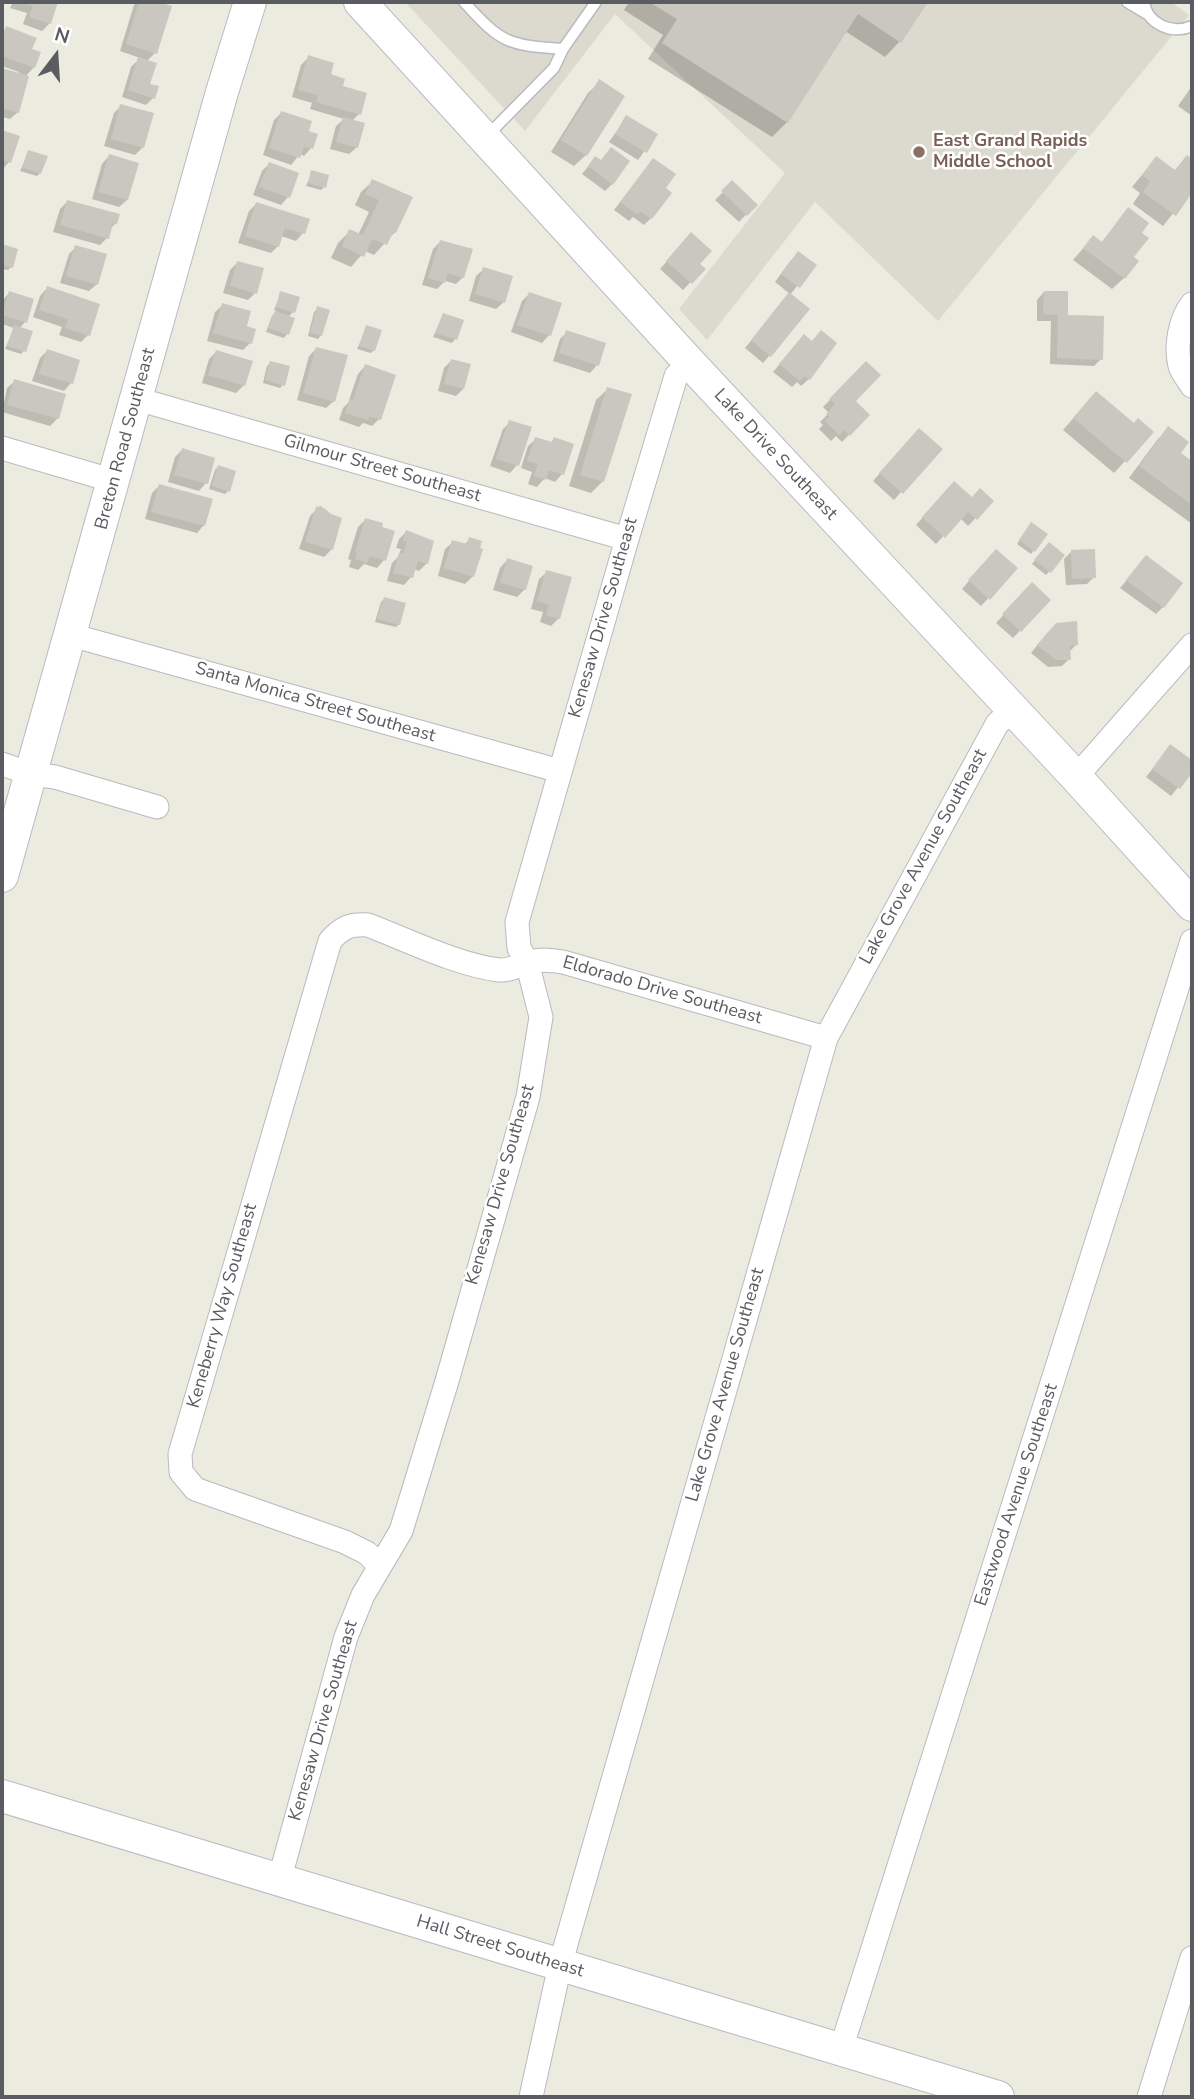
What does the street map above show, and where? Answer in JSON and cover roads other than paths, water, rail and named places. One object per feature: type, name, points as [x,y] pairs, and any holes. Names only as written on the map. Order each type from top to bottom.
[{"type":"main road","name":"Breton Road Southeast","points":[[2,876],[16,769],[71,635],[222,92],[250,2]]},
{"type":"main road","name":"Lake Drive Southeast","points":[[360,2],[1192,905]]},
{"type":"main road","name":"Hall Street Southeast","points":[[2,1796],[998,2097]]},
{"type":"street","points":[[1192,304],[1178,340],[1180,367],[1192,386]]},
{"type":"street","name":"Kenesaw Drive Southeast","points":[[278,1881],[346,1637],[363,1595],[401,1531],[528,1097],[541,1017],[527,962],[519,948],[517,922],[676,376],[690,363]]},
{"type":"street","name":"Gilmour Street Southeast","points":[[137,399],[627,539]]},
{"type":"street","points":[[2,447],[114,481]]},
{"type":"street","name":"Santa Monica Street Southeast","points":[[71,635],[560,771]]},
{"type":"street","points":[[1076,777],[1192,645]]},
{"type":"street","name":"Lake Grove Avenue Southeast","points":[[531,2097],[560,1965],[826,1038],[997,724],[1012,710]]},
{"type":"street","points":[[16,769],[55,777],[157,807]]},
{"type":"street","name":"Eldorado Drive Southeast","points":[[340,929],[353,924],[368,925],[463,961],[502,970],[544,959],[563,962],[826,1038]]},
{"type":"street","name":"Keneberry Way Southeast","points":[[340,929],[330,941],[321,966],[180,1454],[180,1463],[181,1472],[195,1489],[345,1542],[367,1553],[379,1565]]},
{"type":"street","name":"Eastwood Avenue Southeast","points":[[841,2049],[1192,941]]},
{"type":"street","points":[[1149,2097],[1192,1958]]},
{"type":"lane","points":[[464,2],[502,38],[522,46],[563,49]]},
{"type":"lane","points":[[485,138],[554,68],[563,49],[596,2]]},
{"type":"lane","points":[[1126,2],[1147,14],[1154,23],[1183,30],[1192,26]]},
{"type":"lane","points":[[1144,2],[1147,14]]},
{"type":"place","name":"East Grand Rapids Middle School","points":[[919,152]]}]
